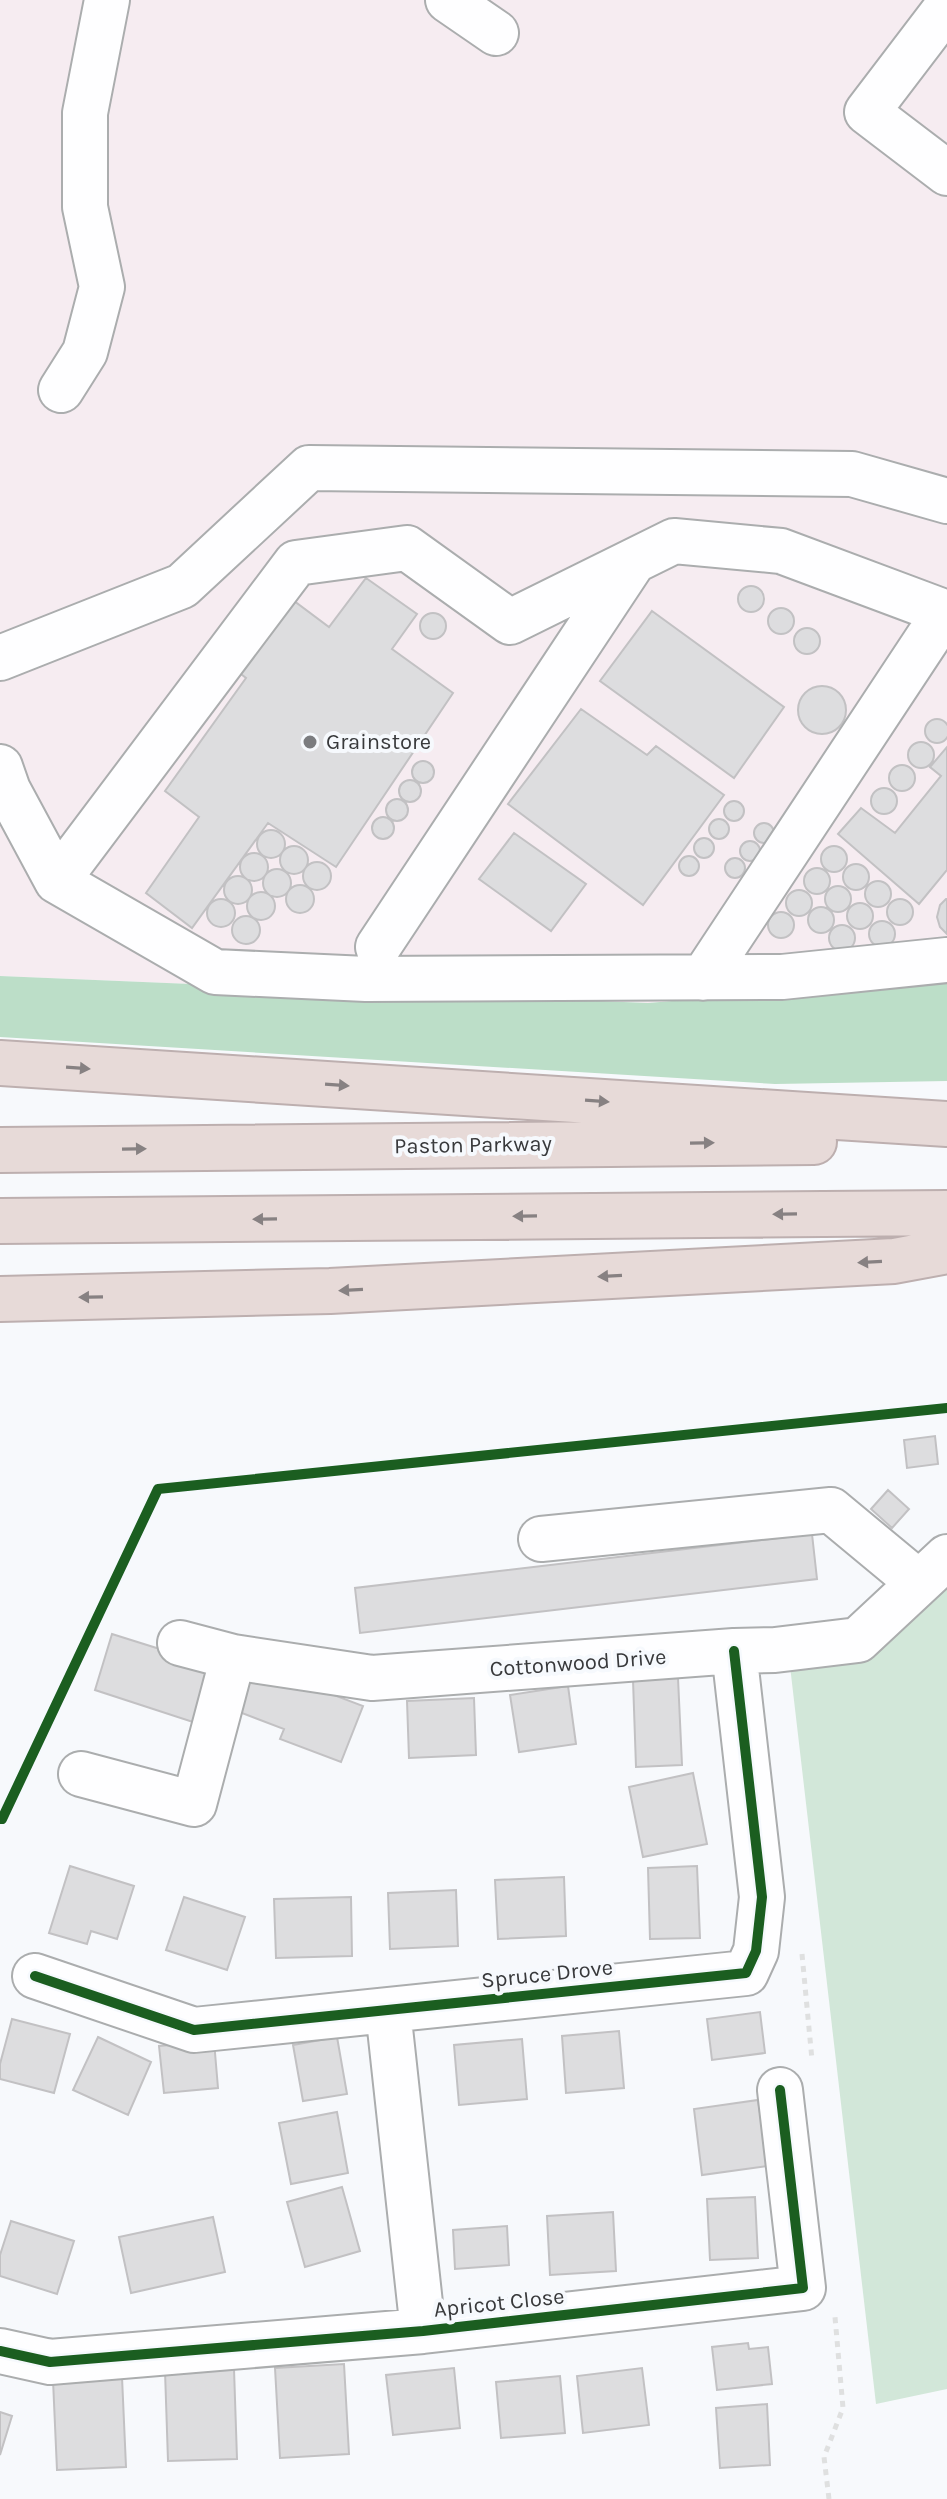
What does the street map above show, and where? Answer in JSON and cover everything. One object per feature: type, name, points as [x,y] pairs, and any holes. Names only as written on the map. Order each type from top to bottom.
[{"type":"highway","points":[[0,1063],[947,1124]]},
{"type":"highway","name":"Paston Parkway","points":[[0,1150],[947,1140]]},
{"type":"highway","points":[[0,1221],[947,1213]]},
{"type":"highway","points":[[0,1299],[346,1290],[894,1261],[947,1251]]},
{"type":"street","points":[[61,390],[85,352],[102,287],[85,207],[85,113],[107,0]]},
{"type":"street","points":[[448,0],[496,33]]},
{"type":"street","points":[[947,7],[867,112],[947,173]]},
{"type":"street","points":[[0,658],[182,586],[309,468],[852,474],[947,501]]},
{"type":"street","points":[[57,881],[296,563],[407,548],[510,622],[674,541],[781,551],[946,613],[703,978]]},
{"type":"street","points":[[378,947],[633,562]]},
{"type":"street","points":[[0,767],[8,790],[57,881],[215,972],[366,979],[782,977],[947,960]]},
{"type":"street","points":[[541,1539],[831,1510],[933,1570]]},
{"type":"street","name":"Cottonwood Drive","points":[[180,1643],[233,1657],[372,1678],[775,1650],[858,1640],[933,1570]]},
{"type":"street","name":"Spruce Drove","points":[[35,1976],[194,2030],[746,1973],[756,1951],[762,1897],[734,1651]]},
{"type":"street","points":[[81,1774],[194,1804],[233,1657]]},
{"type":"street","name":"Apricot Close","points":[[388,2010],[423,2331]]},
{"type":"street","name":"Apricot Close","points":[[0,2351],[50,2362],[423,2331],[803,2288],[780,2090]]},
{"type":"shaded area","points":[[0,0],[947,0],[947,978],[648,1003],[0,976]]},
{"type":"green space","points":[[0,976],[648,1003],[947,978],[947,1081],[775,1084],[0,1037]]},
{"type":"green space","points":[[947,1580],[947,2389],[876,2404],[790,1666],[861,1663]]},
{"type":"building","name":"Grainstore","points":[[366,578],[417,614],[392,649],[453,693],[336,867],[268,823],[192,928],[146,893],[199,817],[165,791],[246,678],[232,667],[286,595],[329,627]]},
{"type":"building","points":[[751,586],[760,590],[764,599],[760,608],[751,612],[742,608],[738,599],[742,590]]},
{"type":"building","points":[[781,608],[790,612],[794,621],[790,630],[781,634],[772,630],[768,621],[772,612]]},
{"type":"building","points":[[652,611],[784,707],[734,778],[600,681]]},
{"type":"building","points":[[433,613],[442,617],[446,626],[442,635],[433,639],[424,635],[420,626],[424,617]]},
{"type":"building","points":[[807,628],[816,632],[820,641],[816,650],[807,654],[798,650],[794,641],[798,632]]},
{"type":"building","points":[[822,686],[839,693],[846,710],[839,727],[822,734],[805,727],[798,710],[805,693]]},
{"type":"building","points":[[581,709],[647,755],[656,746],[724,795],[643,905],[508,804]]},
{"type":"building","points":[[937,719],[946,722],[949,731],[946,740],[937,743],[928,740],[925,731],[928,722]]},
{"type":"building","points":[[921,742],[930,746],[934,755],[930,764],[921,768],[912,764],[908,755],[912,746]]},
{"type":"building","points":[[947,747],[947,870],[919,904],[838,834],[861,808],[895,833],[941,776],[930,767]]},
{"type":"building","points":[[423,761],[431,764],[434,772],[431,780],[423,783],[415,780],[412,772],[415,764]]},
{"type":"building","points":[[902,765],[911,769],[915,778],[911,787],[902,791],[893,787],[889,778],[893,769]]},
{"type":"building","points":[[410,780],[418,783],[421,791],[418,799],[410,802],[402,799],[399,791],[402,783]]},
{"type":"building","points":[[884,788],[893,792],[897,801],[893,810],[884,814],[875,810],[871,801],[875,792]]},
{"type":"building","points":[[397,799],[405,802],[408,810],[405,818],[397,821],[389,818],[386,810],[389,802]]},
{"type":"building","points":[[730,801],[738,801],[744,811],[738,821],[730,821],[724,815],[724,807]]},
{"type":"building","points":[[383,817],[391,820],[394,828],[391,836],[383,839],[375,836],[372,828],[375,820]]},
{"type":"building","points":[[715,819],[723,819],[729,829],[723,839],[715,839],[709,833],[709,825]]},
{"type":"building","points":[[764,823],[771,826],[774,833],[771,840],[764,843],[757,840],[754,833],[757,826]]},
{"type":"building","points":[[271,830],[281,834],[285,844],[281,854],[271,858],[261,854],[257,844],[261,834]]},
{"type":"building","points":[[514,833],[586,884],[551,931],[479,879]]},
{"type":"building","points":[[700,838],[708,838],[714,848],[708,858],[700,858],[694,852],[694,844]]},
{"type":"building","points":[[746,841],[754,841],[760,851],[754,861],[746,861],[740,855],[740,847]]},
{"type":"building","points":[[294,846],[304,850],[308,860],[304,870],[294,874],[284,870],[280,860],[284,850]]},
{"type":"building","points":[[834,846],[843,850],[847,859],[843,868],[834,872],[825,868],[821,859],[825,850]]},
{"type":"building","points":[[254,853],[264,857],[268,867],[264,877],[254,881],[244,877],[240,867],[244,857]]},
{"type":"building","points":[[685,856],[693,856],[699,866],[693,876],[685,876],[679,870],[679,862]]},
{"type":"building","points":[[731,858],[739,858],[745,868],[739,878],[731,878],[725,872],[725,864]]},
{"type":"building","points":[[317,862],[327,866],[331,876],[327,886],[317,890],[307,886],[303,876],[307,866]]},
{"type":"building","points":[[856,864],[865,868],[869,877],[865,886],[856,890],[847,886],[843,877],[847,868]]},
{"type":"building","points":[[817,868],[826,872],[830,881],[826,890],[817,894],[808,890],[804,881],[808,872]]},
{"type":"building","points":[[277,869],[287,873],[291,883],[287,893],[277,897],[267,893],[263,883],[267,873]]},
{"type":"building","points":[[238,876],[248,880],[252,890],[248,900],[238,904],[228,900],[224,890],[228,880]]},
{"type":"building","points":[[878,881],[887,885],[891,894],[887,903],[878,907],[869,903],[865,894],[869,885]]},
{"type":"building","points":[[300,885],[310,889],[314,899],[310,909],[300,913],[290,909],[286,899],[290,889]]},
{"type":"building","points":[[838,886],[847,890],[851,899],[847,908],[838,912],[829,908],[825,899],[829,890]]},
{"type":"building","points":[[799,890],[808,894],[812,903],[808,912],[799,916],[790,912],[786,903],[790,894]]},
{"type":"building","points":[[261,892],[271,896],[275,906],[271,916],[261,920],[251,916],[247,906],[251,896]]},
{"type":"building","points":[[221,899],[231,903],[235,913],[231,923],[221,927],[211,923],[207,913],[211,903]]},
{"type":"building","points":[[900,899],[909,903],[913,912],[909,921],[900,925],[891,921],[887,912],[891,903]]},
{"type":"building","points":[[946,899],[947,934],[940,927],[937,917],[940,905]]},
{"type":"building","points":[[860,903],[869,907],[873,916],[869,925],[860,929],[851,925],[847,916],[851,907]]},
{"type":"building","points":[[821,907],[830,911],[834,920],[830,929],[821,933],[812,929],[808,920],[812,911]]},
{"type":"building","points":[[781,912],[790,916],[794,925],[790,934],[781,938],[772,934],[768,925],[772,916]]},
{"type":"building","points":[[246,916],[256,920],[260,930],[256,940],[246,944],[236,940],[232,930],[236,920]]},
{"type":"building","points":[[882,921],[891,925],[895,934],[891,943],[882,947],[873,943],[869,934],[873,925]]},
{"type":"building","points":[[842,925],[851,929],[855,938],[851,947],[842,951],[833,947],[829,938],[833,929]]},
{"type":"building","points":[[935,1436],[938,1464],[907,1468],[904,1440]]},
{"type":"building","points":[[888,1490],[909,1509],[892,1528],[871,1509]]},
{"type":"building","points":[[812,1534],[817,1579],[360,1633],[355,1588]]},
{"type":"building","points":[[112,1634],[217,1667],[199,1724],[95,1690]]},
{"type":"building","points":[[252,1664],[363,1706],[341,1762],[280,1739],[284,1729],[234,1710]]},
{"type":"building","points":[[678,1678],[682,1765],[636,1767],[633,1680]]},
{"type":"building","points":[[568,1686],[576,1744],[519,1752],[510,1695]]},
{"type":"building","points":[[474,1698],[476,1755],[409,1758],[407,1701]]},
{"type":"building","points":[[693,1773],[707,1844],[643,1857],[629,1787]]},
{"type":"building","points":[[70,1866],[134,1886],[117,1939],[91,1931],[87,1944],[49,1933]]},
{"type":"building","points":[[697,1866],[700,1938],[650,1939],[648,1868]]},
{"type":"building","points":[[564,1877],[566,1936],[498,1939],[495,1880]]},
{"type":"building","points":[[456,1890],[458,1946],[390,1949],[388,1893]]},
{"type":"building","points":[[184,1897],[245,1917],[227,1970],[166,1950]]},
{"type":"building","points":[[351,1897],[352,1956],[276,1958],[274,1899]]},
{"type":"building","points":[[760,2012],[765,2053],[712,2060],[707,2019]]},
{"type":"building","points":[[12,2019],[70,2034],[54,2093],[0,2079],[0,2064]]},
{"type":"building","points":[[619,2031],[624,2088],[566,2093],[562,2036]]},
{"type":"building","points":[[98,2037],[151,2062],[128,2115],[73,2090]]},
{"type":"building","points":[[337,2037],[347,2094],[303,2101],[293,2045]]},
{"type":"building","points":[[522,2039],[527,2099],[459,2105],[454,2045]]},
{"type":"building","points":[[214,2041],[218,2088],[164,2093],[159,2046]]},
{"type":"building","points":[[758,2100],[768,2166],[702,2175],[694,2109]]},
{"type":"building","points":[[337,2112],[348,2173],[291,2184],[279,2123]]},
{"type":"building","points":[[342,2187],[360,2251],[305,2267],[287,2202]]},
{"type":"building","points":[[755,2197],[758,2258],[710,2260],[707,2199]]},
{"type":"building","points":[[613,2212],[616,2271],[550,2275],[547,2216]]},
{"type":"building","points":[[213,2217],[225,2272],[131,2293],[119,2237]]},
{"type":"building","points":[[11,2221],[74,2241],[57,2294],[0,2276],[0,2255]]},
{"type":"building","points":[[507,2226],[509,2265],[455,2269],[453,2230]]},
{"type":"building","points":[[748,2343],[749,2349],[768,2347],[772,2384],[717,2390],[712,2347]]},
{"type":"building","points":[[344,2364],[349,2454],[280,2458],[275,2368]]},
{"type":"building","points":[[454,2368],[460,2428],[393,2435],[386,2375]]},
{"type":"building","points":[[642,2368],[649,2425],[583,2433],[577,2376]]},
{"type":"building","points":[[234,2369],[237,2459],[168,2461],[165,2371]]},
{"type":"building","points":[[560,2376],[565,2433],[501,2438],[496,2382]]},
{"type":"building","points":[[122,2377],[126,2467],[57,2470],[53,2380]]},
{"type":"building","points":[[767,2404],[770,2465],[720,2468],[716,2408]]},
{"type":"building","points":[[0,2412],[12,2416],[0,2455]]},
{"type":"cycle path","points":[[0,1819],[158,1489],[947,1408]]},
{"type":"cycle path","points":[[35,1976],[194,2030],[746,1973],[756,1951],[762,1897],[734,1651]]},
{"type":"cycle path","points":[[0,2351],[50,2362],[423,2331],[803,2288],[780,2090]]},
{"type":"place","name":"Grainstore","points":[[310,742]]}]
